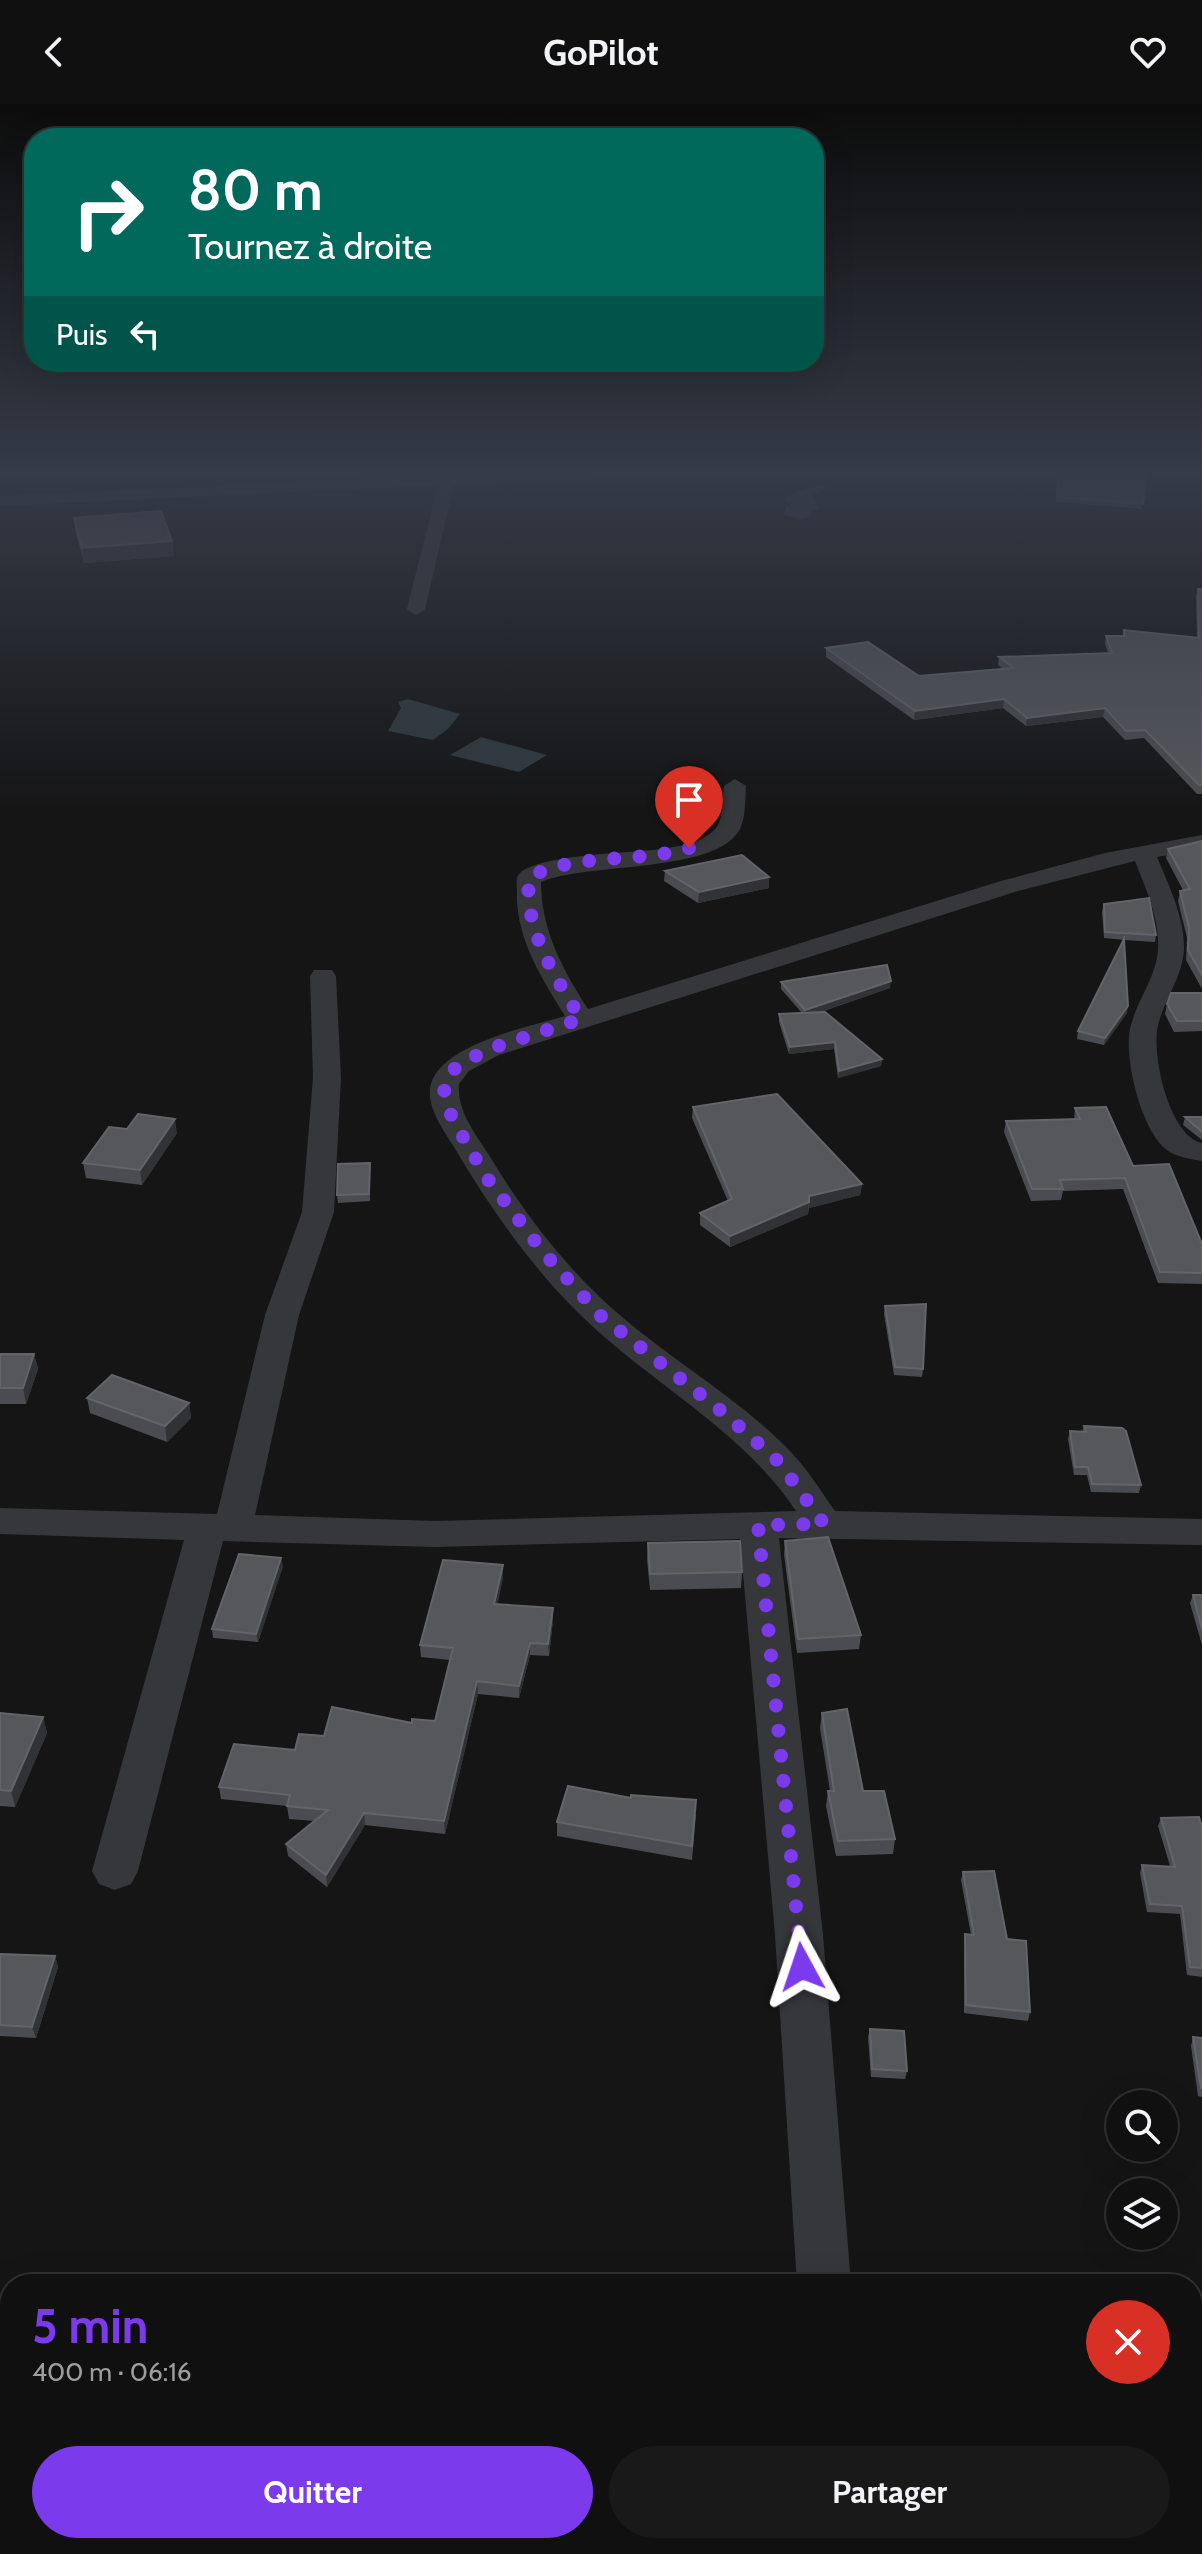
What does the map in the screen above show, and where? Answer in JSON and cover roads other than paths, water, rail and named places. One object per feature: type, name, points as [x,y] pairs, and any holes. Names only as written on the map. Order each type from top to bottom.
[{"type":"street","points":[[416,609],[422,583]]},
{"type":"street","points":[[581,1019],[544,960],[527,894],[529,878],[542,869],[565,864],[665,856],[715,840],[729,828],[735,786]]},
{"type":"street","points":[[824,1524],[779,1462],[725,1414],[601,1316],[544,1253],[487,1178],[452,1118],[444,1092],[447,1077],[458,1065],[489,1049],[820,947],[992,890],[1143,853],[1202,842]]},
{"type":"street","points":[[1143,853],[1160,896],[1171,947],[1165,980],[1141,1038],[1151,1089],[1171,1139],[1184,1148],[1202,1152]]},
{"type":"street","points":[[115,1871],[282,1315],[318,1212],[327,1078],[323,976]]},
{"type":"street","points":[[0,1521],[435,1534],[824,1524],[1202,1532]]},
{"type":"street","points":[[758,1525],[799,1935],[823,2274]]}]
